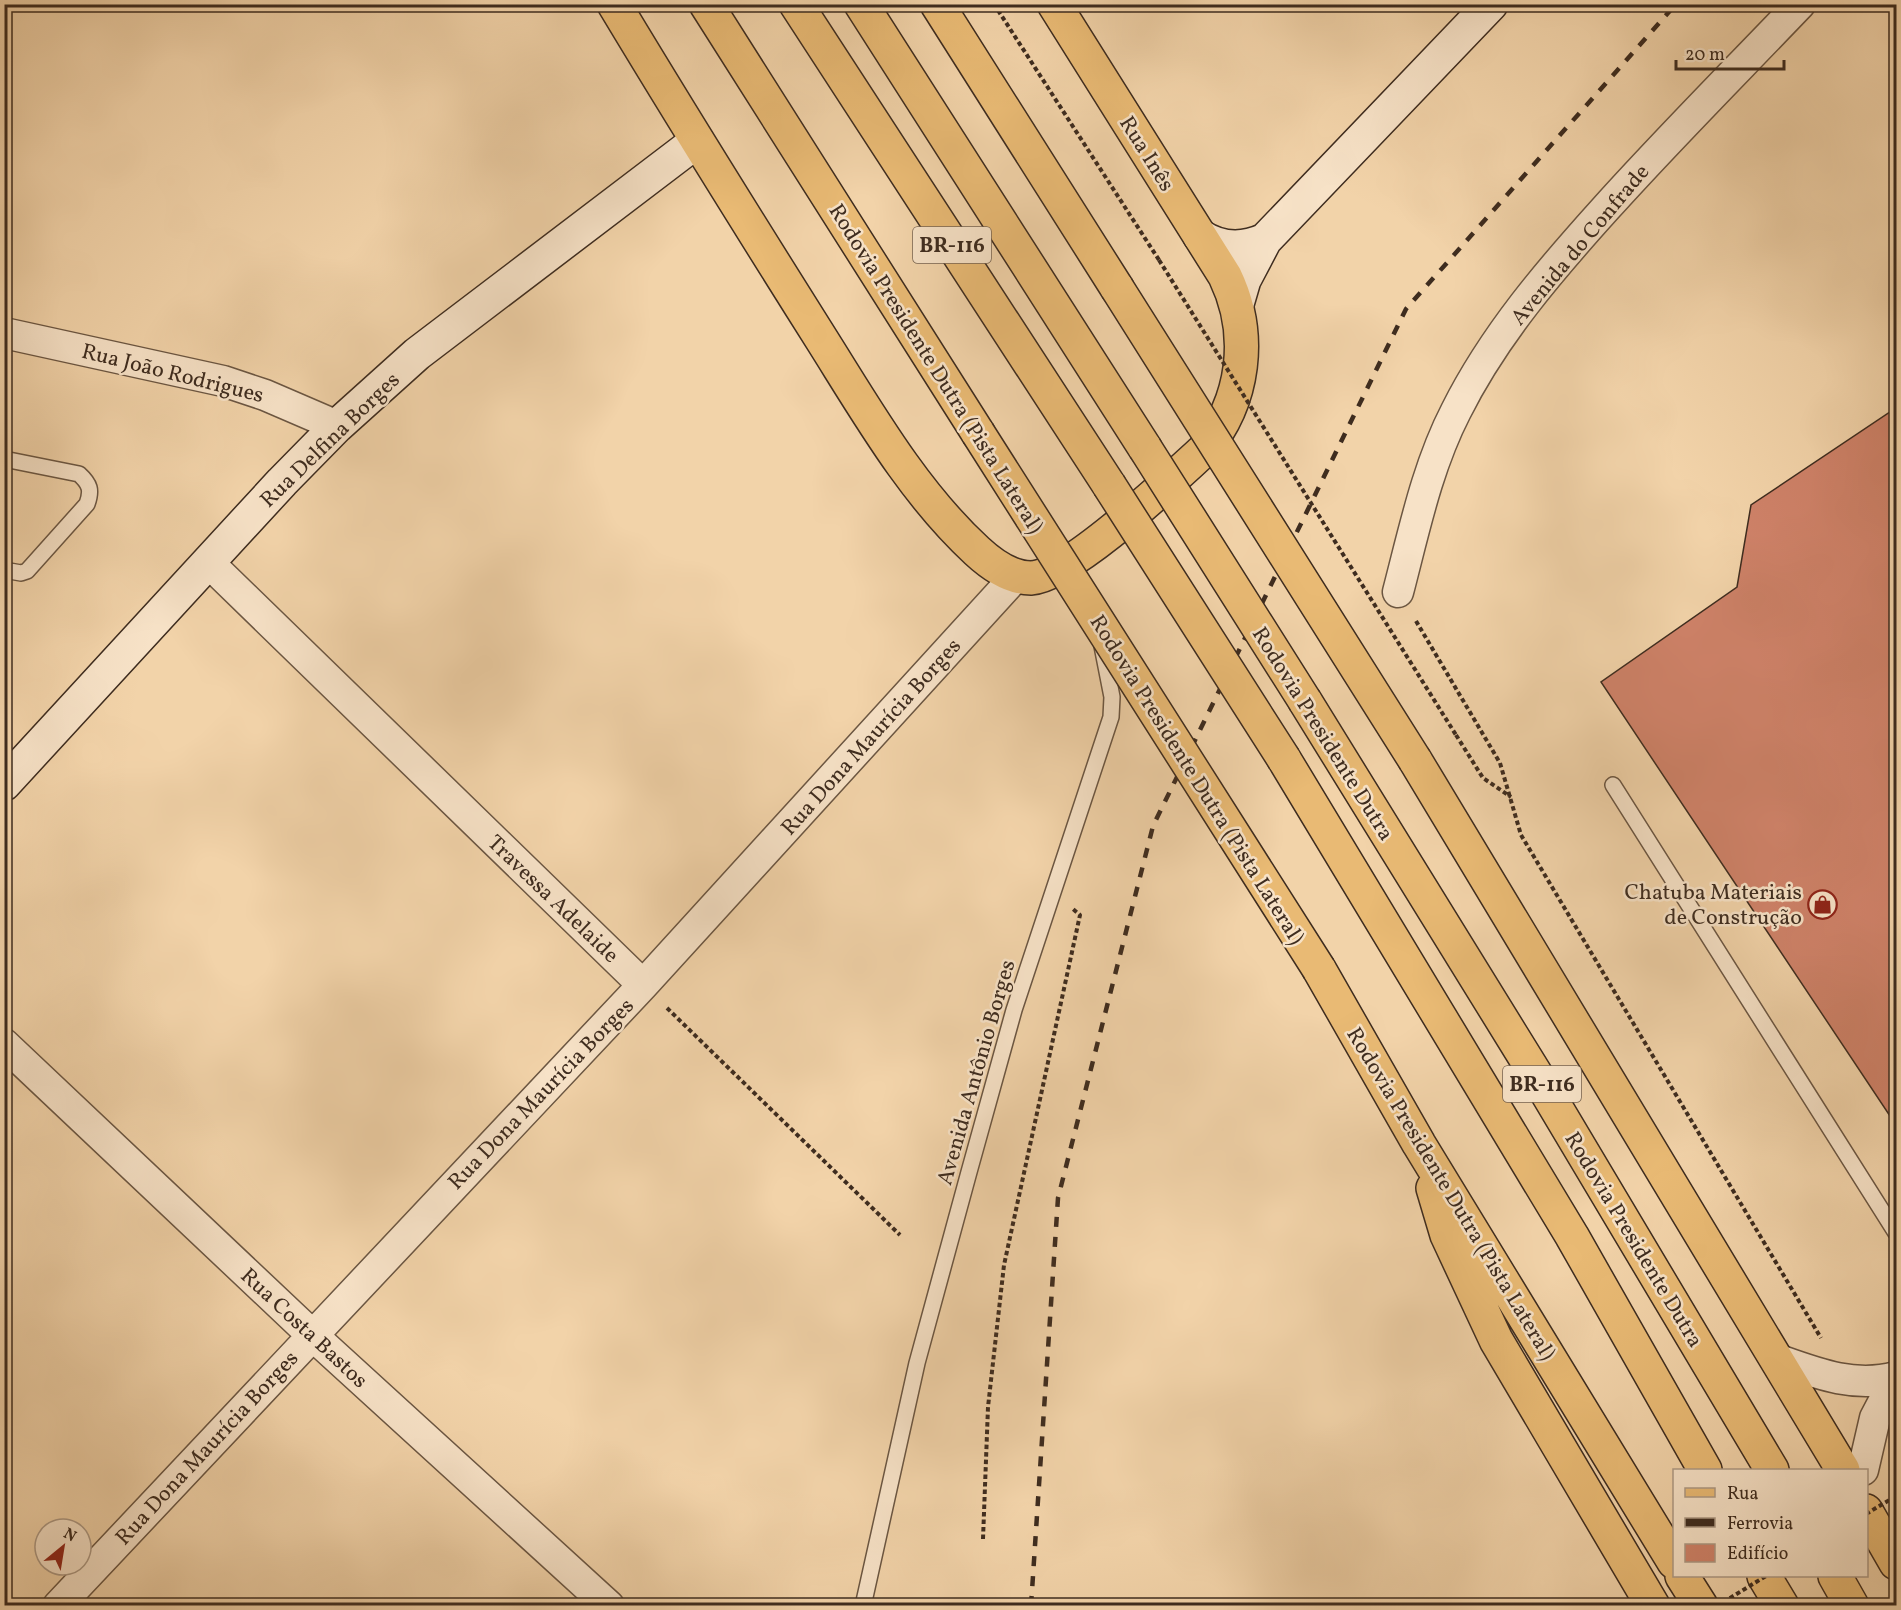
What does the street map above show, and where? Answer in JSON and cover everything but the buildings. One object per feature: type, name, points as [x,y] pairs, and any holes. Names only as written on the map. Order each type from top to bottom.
[{"type":"main road","points":[[614,4],[697,141],[884,438],[955,529],[984,557],[1016,576]]},
{"type":"main road","name":"Rodovia Presidente Dutra (Pista Lateral)","points":[[706,4],[1319,969],[1419,1144],[1673,1560]]},
{"type":"main road","name":"BR-116","points":[[796,4],[1284,759],[1572,1236],[1704,1469]]},
{"type":"main road","name":"Rodovia Presidente Dutra","points":[[861,4],[1305,701],[1546,1091],[1771,1469]]},
{"type":"main road","name":"BR-116","points":[[937,4],[1415,760],[1779,1360],[1842,1469]]},
{"type":"main road","name":"Rua Inês","points":[[1016,576],[1042,575],[1078,556],[1100,540],[1196,457],[1215,436],[1235,394],[1242,363],[1237,304],[1225,276],[1054,4]]},
{"type":"main road","points":[[1419,1144],[1447,1235],[1496,1340],[1653,1605]]},
{"type":"main road","points":[[1868,1516],[1896,1563]]},
{"type":"main road","points":[[1684,1577],[1701,1605]]},
{"type":"main road","points":[[1766,1577],[1782,1605]]},
{"type":"main road","points":[[1836,1577],[1852,1605]]},
{"type":"street","points":[[1237,304],[1244,280],[1265,240],[1491,4]]},
{"type":"street","name":"Avenida do Confrade","points":[[1398,592],[1425,492],[1441,444],[1461,401],[1514,319],[1572,246],[1641,170],[1800,4]]},
{"type":"street","name":"Rua Delfina Borges","points":[[4,784],[208,562],[337,426],[417,354],[697,141]]},
{"type":"street","points":[[1200,236],[1216,245],[1231,248],[1265,240]]},
{"type":"street","name":"Rua João Rodrigues","points":[[4,333],[223,381],[265,394],[337,426]]},
{"type":"street","name":"Travessa Adelaide","points":[[208,562],[643,985]]},
{"type":"street","name":"Rua Dona Maurícia Borges","points":[[58,1605],[311,1334],[643,985],[1016,576]]},
{"type":"street","name":"Rua Costa Bastos","points":[[4,1044],[311,1334],[609,1605]]},
{"type":"street","points":[[1779,1360],[1846,1381],[1882,1381],[1896,1378]]},
{"type":"street","points":[[1863,1469],[1875,1419],[1896,1378]]},
{"type":"lane","points":[[4,459],[79,474],[88,483],[91,492],[87,504],[27,571],[21,573],[4,570]]},
{"type":"lane","name":"Avenida Antônio Borges","points":[[863,1605],[917,1363],[1014,1010],[1111,717],[1112,697],[1105,656],[1078,556]]},
{"type":"lane","points":[[1613,785],[1896,1233]]},
{"type":"path","points":[[994,4],[1159,260],[1483,778],[1511,798]]},
{"type":"path","points":[[1398,592],[1500,763],[1521,835],[1846,1381]]},
{"type":"path","points":[[983,1539],[988,1407],[1004,1265],[1080,915],[1053,890]]},
{"type":"path","points":[[643,985],[900,1235]]},
{"type":"path","points":[[1868,1512],[1896,1496]]},
{"type":"path","points":[[1717,1605],[1762,1577]]},
{"type":"railway","points":[[1031,1606],[1058,1198],[1153,826],[1406,309],[1676,4]]},
{"type":"place","name":"Chatuba Materiais de Construção","points":[[1823,904]]}]
